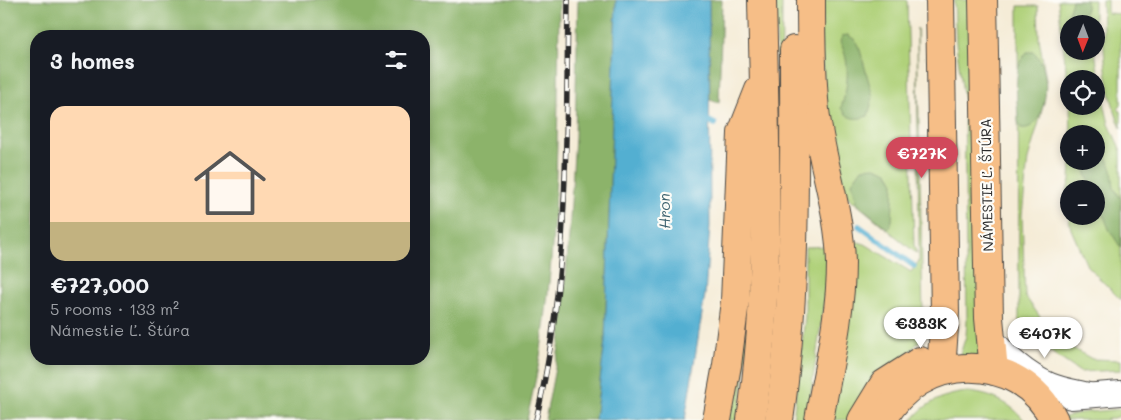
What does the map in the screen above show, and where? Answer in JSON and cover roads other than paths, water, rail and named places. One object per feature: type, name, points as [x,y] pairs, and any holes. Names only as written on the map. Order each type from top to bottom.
[{"type":"main road","points":[[751,420],[760,359],[764,302],[766,218],[762,0]]},
{"type":"main road","points":[[778,420],[787,362],[791,303],[794,0]]},
{"type":"main road","points":[[810,0],[811,56],[815,111],[838,222],[840,263],[838,306],[819,420]]},
{"type":"main road","points":[[940,0],[944,331],[941,371]]},
{"type":"main road","name":"NÁMESTIE Ľ. ŠTÚRA","points":[[983,0],[990,336],[994,371]]},
{"type":"main road","points":[[717,420],[727,365],[735,301],[742,133],[764,77]]},
{"type":"main road","points":[[862,420],[884,384],[928,354],[944,331]]},
{"type":"main road","points":[[883,420],[897,399],[910,386],[941,371],[972,367],[994,371],[1016,379],[1047,409]]},
{"type":"street","points":[[990,336],[997,346],[1024,368],[1050,385],[1088,395]]},
{"type":"street","points":[[1047,409],[1088,395],[1121,393]]},
{"type":"water","name":"Hron","points":[[616,0],[709,0],[710,226],[705,295],[685,420],[595,420],[605,341]]},
{"type":"waterway","points":[[703,118],[715,124]]},
{"type":"waterway","points":[[859,226],[914,266]]},
{"type":"railway","points":[[536,420],[547,368],[560,264],[566,158],[568,0]]}]
